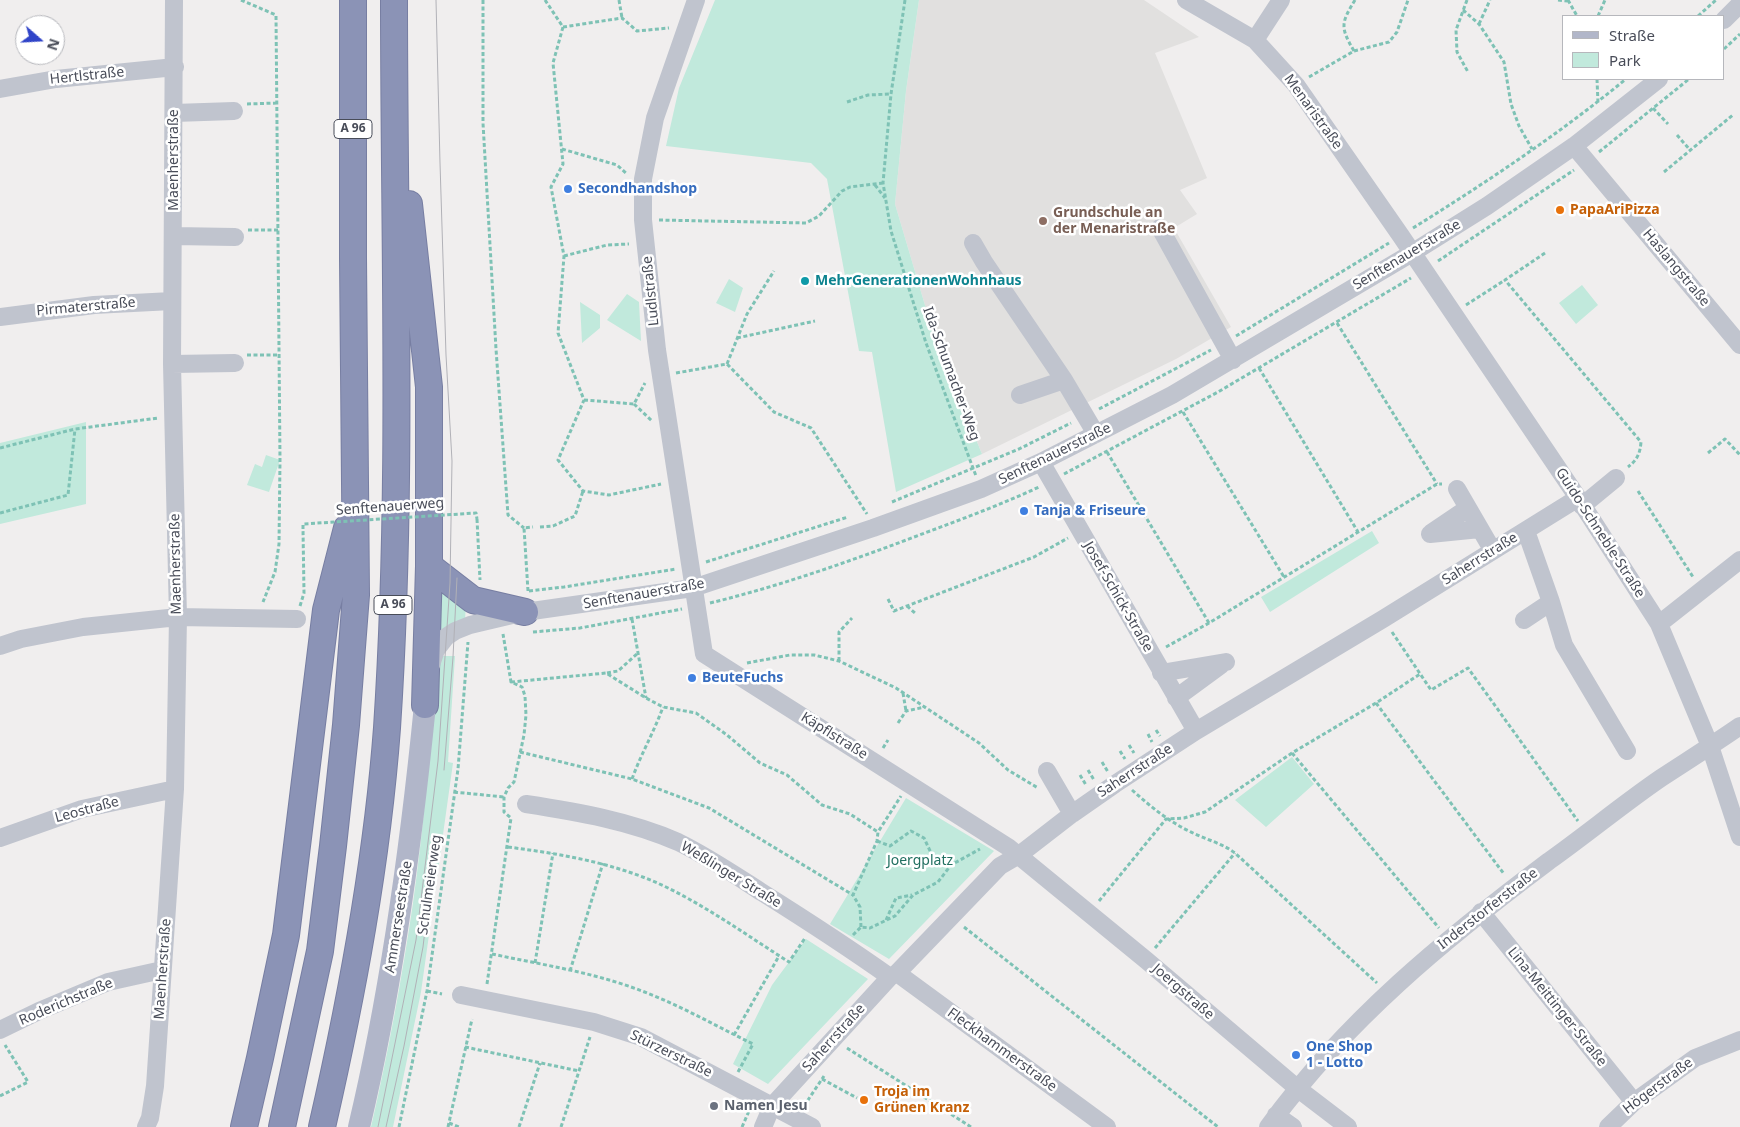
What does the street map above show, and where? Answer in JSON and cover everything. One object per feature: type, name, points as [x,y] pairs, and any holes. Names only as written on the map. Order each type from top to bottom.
[{"type":"highway","name":"A 96","points":[[282,1127],[320,951],[346,725],[356,595],[353,0]]},
{"type":"highway","name":"A 96","points":[[322,1127],[350,998],[374,853],[386,731],[395,577],[394,0]]},
{"type":"highway","points":[[394,76],[429,387],[430,566],[425,705]]},
{"type":"highway","points":[[244,1127],[286,935],[326,610],[356,488]]},
{"type":"highway","points":[[430,566],[472,600],[523,612]]},
{"type":"main road","name":"Ammerseestraße","points":[[360,1127],[373,1069],[399,923],[414,814],[425,705]]},
{"type":"street","name":"Maenherstraße","points":[[146,1127],[150,1118],[155,1086],[175,789],[178,617],[172,364],[174,0]]},
{"type":"street","name":"Ludlstraße","points":[[693,588],[660,376],[643,220],[643,179],[654,118],[696,0]]},
{"type":"street","name":"Menaristraße","points":[[1186,0],[1255,40],[1296,85],[1412,253]]},
{"type":"street","points":[[1255,40],[1281,0]]},
{"type":"street","points":[[1725,19],[1740,4]]},
{"type":"street","name":"Hertlstraße","points":[[0,89],[56,79],[175,67]]},
{"type":"street","name":"Senftenauerstraße","points":[[425,705],[430,665],[436,650],[446,637],[470,625],[523,612],[693,588],[873,528],[981,489],[1041,462],[1172,395],[1412,253],[1487,206],[1574,146],[1658,80]]},
{"type":"street","points":[[174,113],[234,112]]},
{"type":"street","name":"Haslangstraße","points":[[1574,146],[1740,345]]},
{"type":"street","points":[[1160,228],[1233,360]]},
{"type":"street","points":[[174,236],[235,237]]},
{"type":"street","points":[[973,243],[989,270],[1064,380],[1096,434]]},
{"type":"street","name":"Guido-Schneble-Straße","points":[[1412,253],[1580,502],[1659,624],[1710,746],[1740,837]]},
{"type":"street","name":"Pirmaterstraße","points":[[0,317],[94,305],[172,300]]},
{"type":"street","points":[[172,364],[235,363]]},
{"type":"street","points":[[1020,395],[1064,380]]},
{"type":"street","name":"Josef-Schick-Straße","points":[[1041,462],[1196,731]]},
{"type":"street","name":"Saherrstraße","points":[[763,1127],[772,1106],[894,975],[1000,866],[1019,855],[1072,814],[1115,777],[1384,619],[1526,530],[1580,502],[1611,479]]},
{"type":"street","points":[[1457,488],[1493,551]]},
{"type":"street","points":[[1468,508],[1430,534],[1480,529]]},
{"type":"street","points":[[1526,530],[1564,645],[1626,751]]},
{"type":"street","points":[[1659,624],[1740,560]]},
{"type":"street","name":"Käpflstraße","points":[[693,588],[704,654],[1008,846],[1019,855]]},
{"type":"street","points":[[1524,620],[1551,602]]},
{"type":"street","points":[[0,646],[21,639],[83,627],[178,617],[297,620]]},
{"type":"street","points":[[1162,674],[1226,662],[1176,698]]},
{"type":"street","name":"Inderstorferstraße","points":[[1272,1121],[1296,1088],[1329,1051],[1387,993],[1481,912],[1660,779],[1740,726]]},
{"type":"street","points":[[1047,771],[1072,814]]},
{"type":"street","name":"Leostraße","points":[[0,838],[82,808],[175,789]]},
{"type":"street","name":"Weßlinger Straße","points":[[526,804],[582,813],[643,829],[678,843],[715,863],[894,975]]},
{"type":"street","name":"Joergstraße","points":[[1019,855],[1296,1088],[1348,1127]]},
{"type":"street","name":"Lina-Meittinger-Straße","points":[[1481,912],[1634,1102]]},
{"type":"street","name":"Roderichstraße","points":[[1,1035],[39,1011],[108,982],[162,970]]},
{"type":"street","name":"Fleckhammerstraße","points":[[894,975],[1107,1127]]},
{"type":"street","name":"Stürzerstraße","points":[[461,996],[594,1022],[641,1037],[812,1127]]},
{"type":"street","name":"Högerstraße","points":[[1608,1127],[1634,1102],[1695,1058],[1740,1040]]},
{"type":"street","points":[[1272,1121],[1293,1127]]},
{"type":"path","points":[[241,0],[276,15],[279,544],[275,572],[268,593],[256,618]]},
{"type":"path","points":[[483,0],[483,123],[508,514],[524,528],[532,527]]},
{"type":"path","points":[[545,0],[563,27],[553,63],[563,164],[551,187],[564,256],[558,333],[584,400],[558,460],[582,491],[609,495],[676,480]]},
{"type":"path","points":[[619,0],[622,18],[637,31],[676,27],[685,30]]},
{"type":"path","name":"Ida-Schumacher-Weg","points":[[905,0],[891,94],[883,183],[891,231],[926,343],[981,489]]},
{"type":"path","points":[[1354,51],[1343,32],[1344,20],[1355,0]]},
{"type":"path","points":[[1296,85],[1354,51],[1389,42],[1397,32],[1408,0]]},
{"type":"path","points":[[1467,0],[1456,30],[1457,52],[1468,72]]},
{"type":"path","points":[[1479,24],[1490,0]]},
{"type":"path","points":[[1558,0],[1568,1],[1576,15]]},
{"type":"path","points":[[1598,15],[1606,0]]},
{"type":"path","points":[[1699,15],[1716,0]]},
{"type":"path","points":[[1464,10],[1479,24],[1504,62],[1511,104],[1519,126],[1532,149]]},
{"type":"path","points":[[563,27],[622,18]]},
{"type":"path","points":[[1725,48],[1740,34]]},
{"type":"path","points":[[1597,80],[1598,102],[1604,122]]},
{"type":"path","points":[[891,502],[1019,449],[1224,343],[1485,183],[1598,102],[1625,80]]},
{"type":"path","points":[[847,102],[868,94],[891,94]]},
{"type":"path","points":[[1653,108],[1668,124]]},
{"type":"path","points":[[1664,172],[1734,114]]},
{"type":"path","points":[[1677,135],[1690,150]]},
{"type":"path","points":[[562,149],[617,165],[643,189]]},
{"type":"path","points":[[643,220],[806,224],[819,216],[842,191],[850,187],[883,183]]},
{"type":"path","points":[[875,184],[886,200]]},
{"type":"path","points":[[564,256],[607,245],[646,243]]},
{"type":"path","points":[[1453,314],[1545,254]]},
{"type":"path","points":[[727,364],[747,314],[774,271]]},
{"type":"path","points":[[1505,280],[1641,442],[1640,453],[1635,462],[1611,479]]},
{"type":"path","points":[[737,338],[815,321]]},
{"type":"path","points":[[1337,323],[1437,484]]},
{"type":"path","points":[[584,400],[634,404],[648,378],[727,364]]},
{"type":"path","points":[[727,364],[774,412],[811,428],[866,511],[873,528]]},
{"type":"path","points":[[1259,368],[1358,532]]},
{"type":"path","points":[[1183,412],[1284,577]]},
{"type":"path","points":[[0,448],[75,429],[174,416]]},
{"type":"path","points":[[0,513],[68,495],[75,429]]},
{"type":"path","points":[[1096,434],[1209,623]]},
{"type":"path","points":[[1708,453],[1725,439],[1740,454]]},
{"type":"path","points":[[1151,655],[1209,623],[1437,484],[1447,484],[1457,488]]},
{"type":"path","points":[[540,527],[553,526],[575,516],[582,491]]},
{"type":"path","points":[[1638,491],[1702,590]]},
{"type":"path","points":[[496,634],[503,633],[523,612],[689,566],[718,560],[874,509]]},
{"type":"path","name":"Senftenauerweg","points":[[304,593],[303,524],[476,513],[480,585]]},
{"type":"path","points":[[523,612],[524,528]]},
{"type":"path","points":[[888,599],[894,611],[1034,557],[1080,531]]},
{"type":"path","points":[[907,606],[916,614]]},
{"type":"path","points":[[523,612],[580,628],[696,607]]},
{"type":"path","points":[[632,618],[646,698]]},
{"type":"path","points":[[839,661],[839,632],[852,618]]},
{"type":"path","points":[[1384,619],[1431,690],[1468,668],[1587,834]]},
{"type":"path","points":[[503,633],[511,682]]},
{"type":"path","name":"Schulmeierweg","points":[[399,1127],[427,991],[458,769],[466,654],[468,643],[472,639]]},
{"type":"path","points":[[511,682],[618,671],[638,653]]},
{"type":"path","points":[[461,657],[466,654]]},
{"type":"path","points":[[744,664],[790,655],[814,655],[839,661],[896,688],[979,742],[1008,770],[1044,792]]},
{"type":"path","points":[[606,673],[662,707],[696,713],[727,735],[760,763],[787,775],[808,791],[822,805],[850,814],[878,832]]},
{"type":"path","points":[[1089,913],[1166,819],[1184,818],[1205,812],[1292,753],[1376,703],[1420,674]]},
{"type":"path","points":[[486,989],[512,818],[504,812],[504,798],[508,788],[514,782],[525,725],[525,696],[522,687],[511,682]]},
{"type":"path","points":[[898,723],[906,711],[903,693]]},
{"type":"path","points":[[1376,703],[1514,888]]},
{"type":"path","points":[[632,779],[640,757],[656,726],[662,707]]},
{"type":"path","points":[[906,711],[925,707]]},
{"type":"path","points":[[1156,730],[1160,737]]},
{"type":"path","points":[[1130,745],[1135,756]]},
{"type":"path","points":[[1120,751],[1127,762]]},
{"type":"path","points":[[520,752],[632,779],[709,808],[853,895],[860,907],[860,927],[845,944]]},
{"type":"path","points":[[1292,753],[1448,940]]},
{"type":"path","points":[[454,762],[458,769]]},
{"type":"path","points":[[1102,762],[1115,777],[1166,819],[1190,832],[1229,848],[1387,993]]},
{"type":"path","points":[[1088,770],[1095,783]]},
{"type":"path","points":[[1080,775],[1088,788]]},
{"type":"path","points":[[454,792],[504,798]]},
{"type":"path","points":[[853,895],[877,841],[878,832],[902,793]]},
{"type":"path","points":[[877,841],[890,846],[911,831],[924,838],[932,855],[951,865]]},
{"type":"path","points":[[508,847],[553,853],[603,863],[664,886],[698,903],[789,962],[810,932]]},
{"type":"path","points":[[886,920],[896,898],[912,895],[938,882],[951,865],[977,851]]},
{"type":"path","points":[[535,963],[553,853]]},
{"type":"path","points":[[1146,960],[1235,853]]},
{"type":"path","points":[[570,971],[603,863]]},
{"type":"path","points":[[860,927],[870,928],[895,916],[912,895]]},
{"type":"path","points":[[958,933],[970,920]]},
{"type":"path","points":[[964,927],[1218,1127]]},
{"type":"path","points":[[492,954],[623,984],[646,992],[753,1044],[735,1078]]},
{"type":"path","points":[[734,1035],[779,956]]},
{"type":"path","points":[[427,991],[442,994]]},
{"type":"path","points":[[459,1127],[448,1125],[472,1019]]},
{"type":"path","points":[[561,1127],[594,1022]]},
{"type":"path","points":[[0,1096],[28,1082],[1,1035]]},
{"type":"path","points":[[853,1041],[846,1048],[970,1127]]},
{"type":"path","points":[[465,1047],[579,1071]]},
{"type":"path","points":[[519,1127],[540,1063]]},
{"type":"path","points":[[796,1118],[828,1071]]},
{"type":"path","points":[[822,1079],[857,1098]]},
{"type":"path","points":[[740,1108],[749,1112],[742,1127]]},
{"type":"shaded area","name":"Grundschule an der Menaristraße","points":[[919,0],[1144,0],[1199,37],[1155,53],[1207,178],[1180,190],[1197,214],[1174,228],[1231,327],[1176,359],[982,454],[935,339],[895,204],[906,91]]},
{"type":"green space","points":[[715,0],[919,0],[906,91],[895,204],[935,339],[982,454],[896,492],[872,352],[859,351],[827,179],[811,163],[666,146],[679,88]]},
{"type":"green space","points":[[729,279],[743,288],[735,312],[716,303]]},
{"type":"green space","points":[[1582,285],[1598,305],[1576,324],[1559,303]]},
{"type":"green space","points":[[627,294],[639,302],[641,341],[607,320]]},
{"type":"green space","points":[[580,302],[600,315],[600,328],[582,343]]},
{"type":"green space","points":[[86,422],[86,504],[0,524],[0,443]]},
{"type":"green space","points":[[266,455],[280,460],[269,492],[247,485],[255,464],[262,467]]},
{"type":"green space","points":[[1372,531],[1379,543],[1270,612],[1261,597]]},
{"type":"green space","points":[[438,584],[466,602],[465,621],[436,633]]},
{"type":"green space","points":[[441,656],[455,656],[448,762],[453,763],[421,992],[393,1127],[371,1127],[394,1015],[413,903],[424,816],[436,669]]},
{"type":"green space","points":[[1292,757],[1314,784],[1266,827],[1235,800]]},
{"type":"green space","name":"Joergplatz","points":[[906,798],[994,851],[889,959],[830,924]]},
{"type":"green space","points":[[806,939],[868,979],[768,1084],[733,1064],[772,985]]},
{"type":"tram line","points":[[378,1127],[416,940],[438,761],[450,583],[452,461],[446,355],[436,0]]},
{"type":"tram line","points":[[444,770],[457,578]]},
{"type":"tram line","points":[[386,1127],[423,947],[435,844]]},
{"type":"place","name":"Secondhandshop","points":[[568,189]]},
{"type":"place","name":"PapaAriPizza","points":[[1560,210]]},
{"type":"place","name":"Grundschule an der Menaristraße","points":[[1043,221]]},
{"type":"place","name":"MehrGenerationenWohnhaus","points":[[805,281]]},
{"type":"place","name":"Tanja & Friseure","points":[[1024,511]]},
{"type":"place","name":"BeuteFuchs","points":[[692,678]]},
{"type":"place","name":"One Shop 1 - Lotto","points":[[1296,1055]]},
{"type":"place","name":"Troja im Grünen Kranz","points":[[864,1100]]},
{"type":"place","name":"Namen Jesu","points":[[714,1106]]}]
